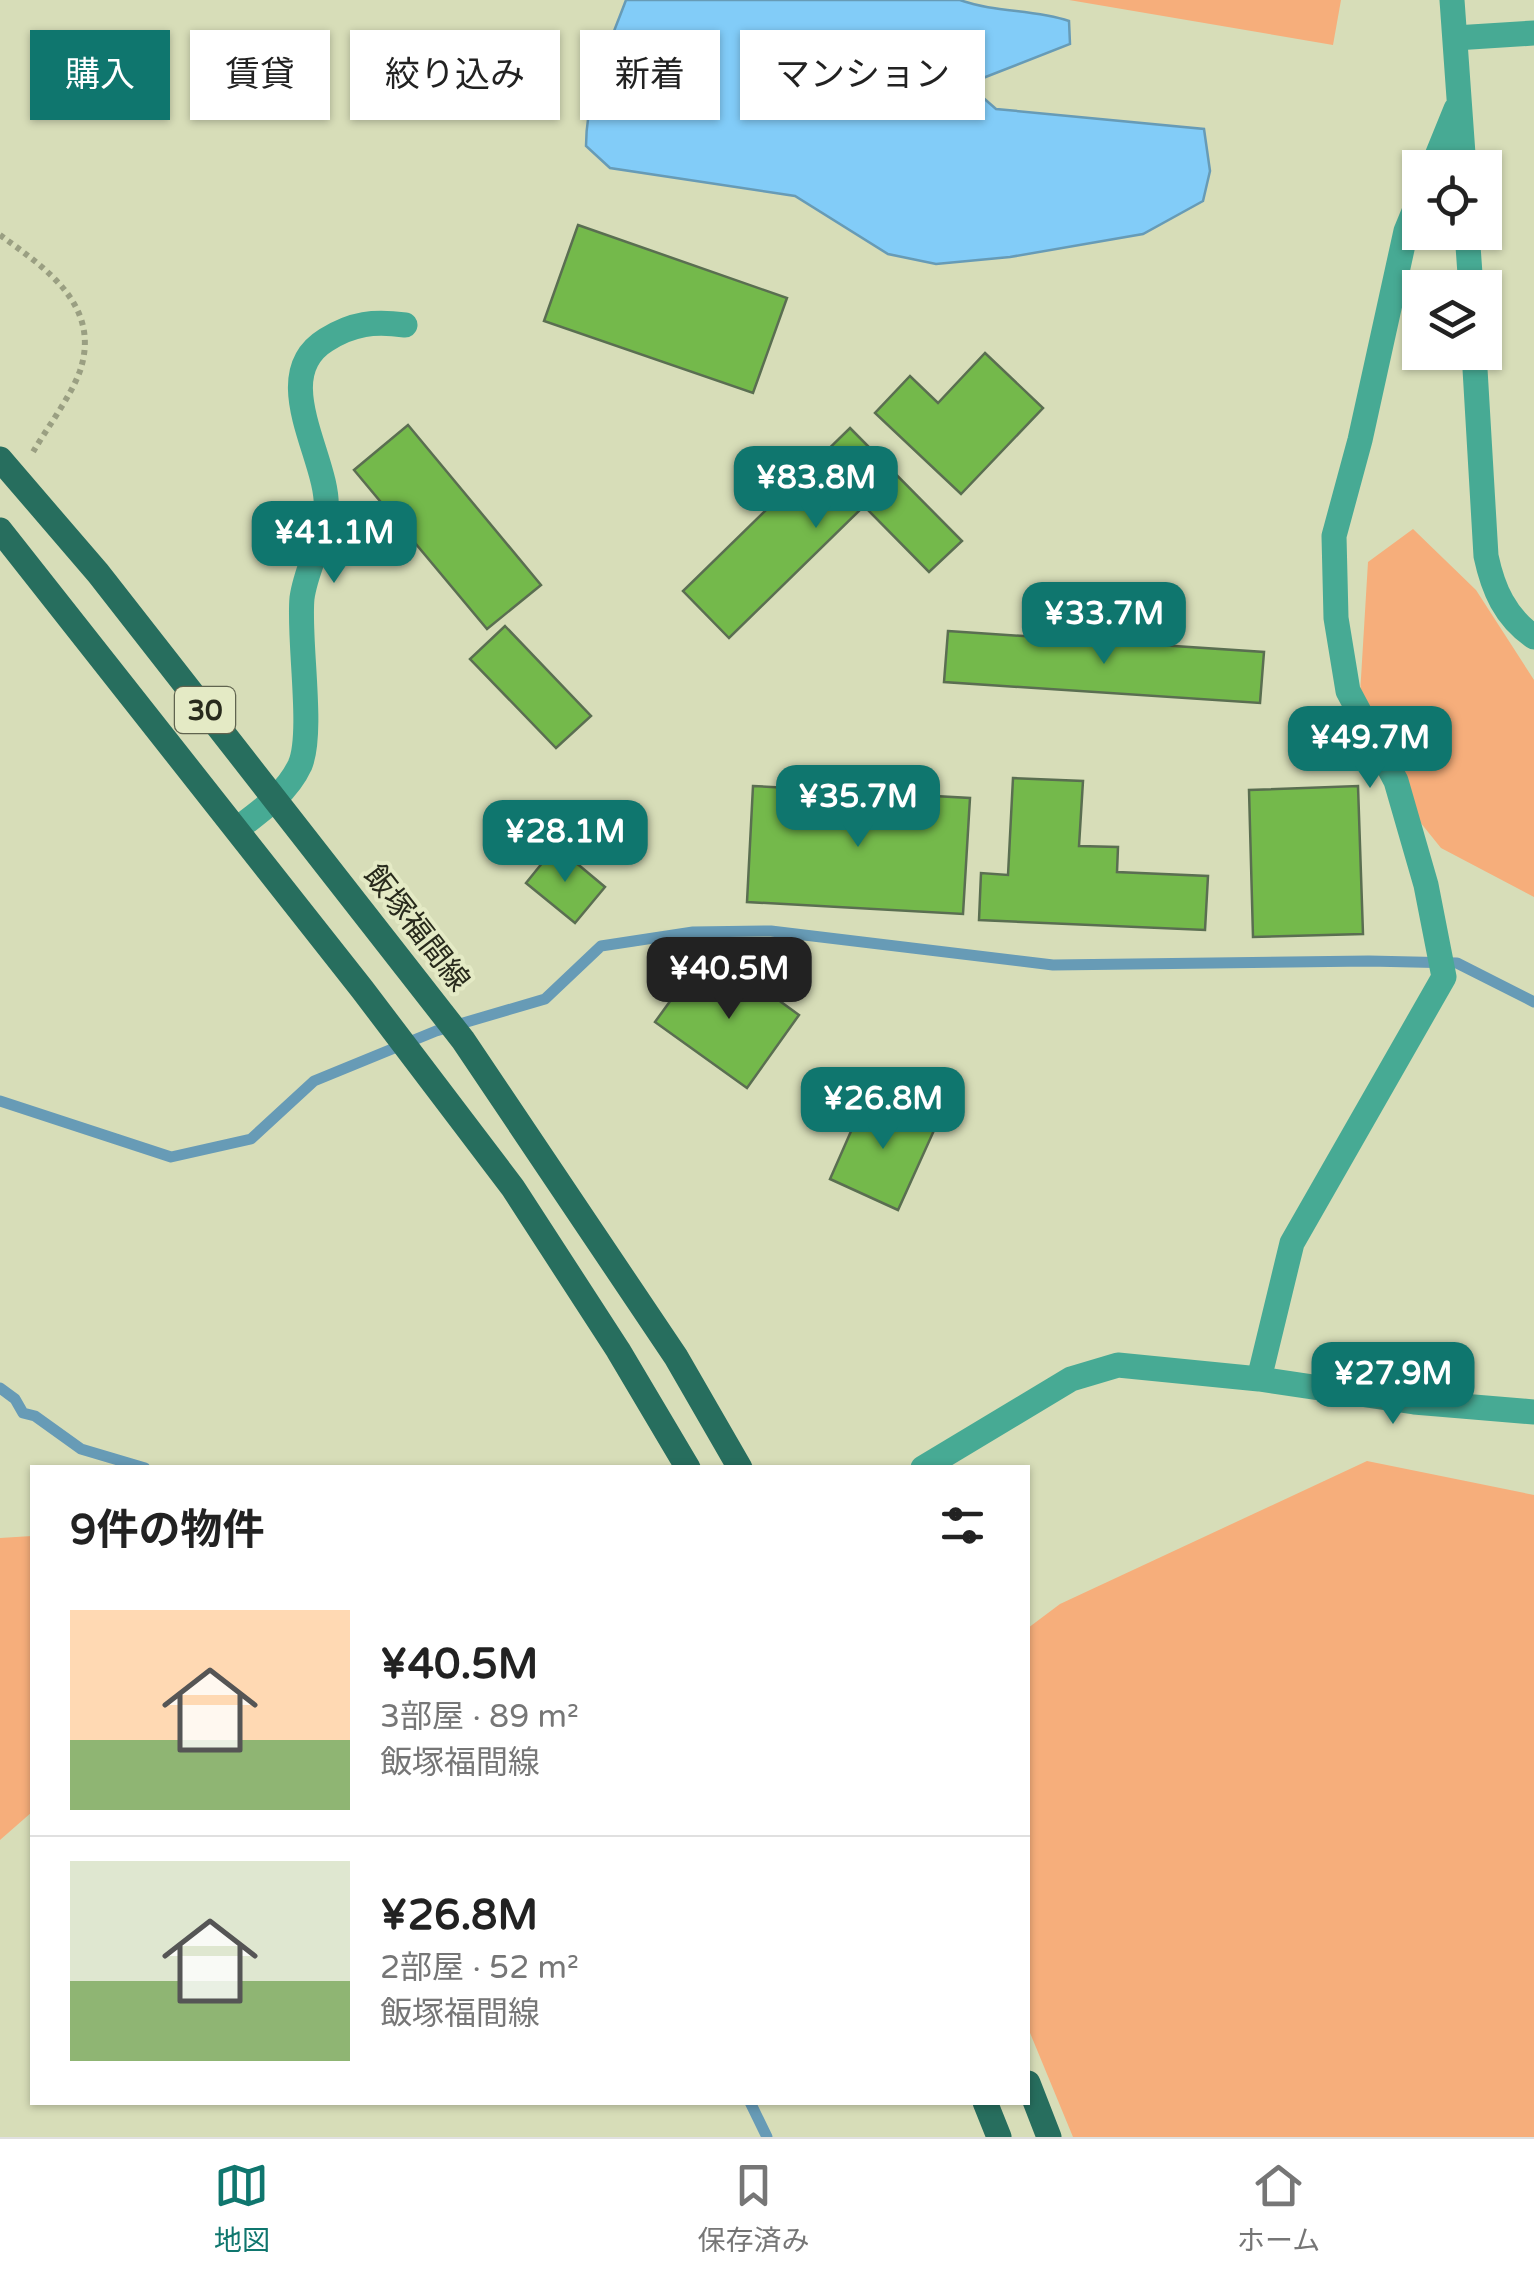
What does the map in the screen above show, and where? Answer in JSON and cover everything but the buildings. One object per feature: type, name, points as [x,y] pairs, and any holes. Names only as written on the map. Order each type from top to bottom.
[{"type":"main road","name":"飯塚福間線","points":[[8,469],[98,573],[482,1068],[676,1357],[738,1465]]},
{"type":"main road","name":"30","points":[[0,530],[362,988],[513,1188],[618,1350],[686,1465]]},
{"type":"main road","points":[[1030,2088],[1049,2137]]},
{"type":"main road","points":[[986,2105],[999,2137]]},
{"type":"street","points":[[1452,0],[1463,150]]},
{"type":"street","points":[[1455,38],[1534,33]]},
{"type":"street","points":[[1439,150],[1460,100]]},
{"type":"street","points":[[1259,1378],[1292,1243],[1444,977],[1426,885],[1396,781],[1348,691],[1336,618],[1334,536],[1360,440],[1402,248]]},
{"type":"street","points":[[237,829],[275,800],[300,764],[305,728],[302,595],[327,507],[302,410],[302,368],[320,344],[338,333],[375,321],[406,326]]},
{"type":"street","points":[[1475,370],[1486,556],[1492,585],[1508,614],[1534,637]]},
{"type":"street","points":[[928,1465],[1071,1379],[1118,1365],[1259,1378],[1414,1402],[1534,1412]]},
{"type":"path","points":[[0,235],[41,265],[74,299],[84,329],[80,370],[8,469]]},
{"type":"shaded area","points":[[1069,0],[1341,0],[1333,45]]},
{"type":"shaded area","points":[[1413,529],[1476,590],[1534,680],[1534,897],[1441,848],[1357,744],[1368,562]]},
{"type":"shaded area","points":[[1367,1461],[1534,1495],[1534,2137],[1073,2137],[1030,2033],[1030,1626],[1060,1604]]},
{"type":"shaded area","points":[[30,1536],[30,1814],[0,1840],[0,1538]]},
{"type":"water","points":[[626,0],[960,0],[1069,21],[1070,44],[985,77],[985,30],[740,30],[740,120],[985,120],[985,99],[996,109],[1204,129],[1210,171],[1203,201],[1143,234],[1010,257],[936,264],[888,254],[795,196],[610,168],[586,146],[588,120],[720,120],[720,30],[615,30]]},
{"type":"waterway","points":[[0,1101],[171,1157],[251,1139],[314,1081],[436,1031],[545,999],[601,946],[693,932],[771,931],[1053,965],[1457,963],[1534,1002]]},
{"type":"waterway","points":[[0,1388],[15,1399],[23,1413],[35,1416],[81,1449],[135,1465]]},
{"type":"waterway","points":[[751,2105],[767,2137]]}]
